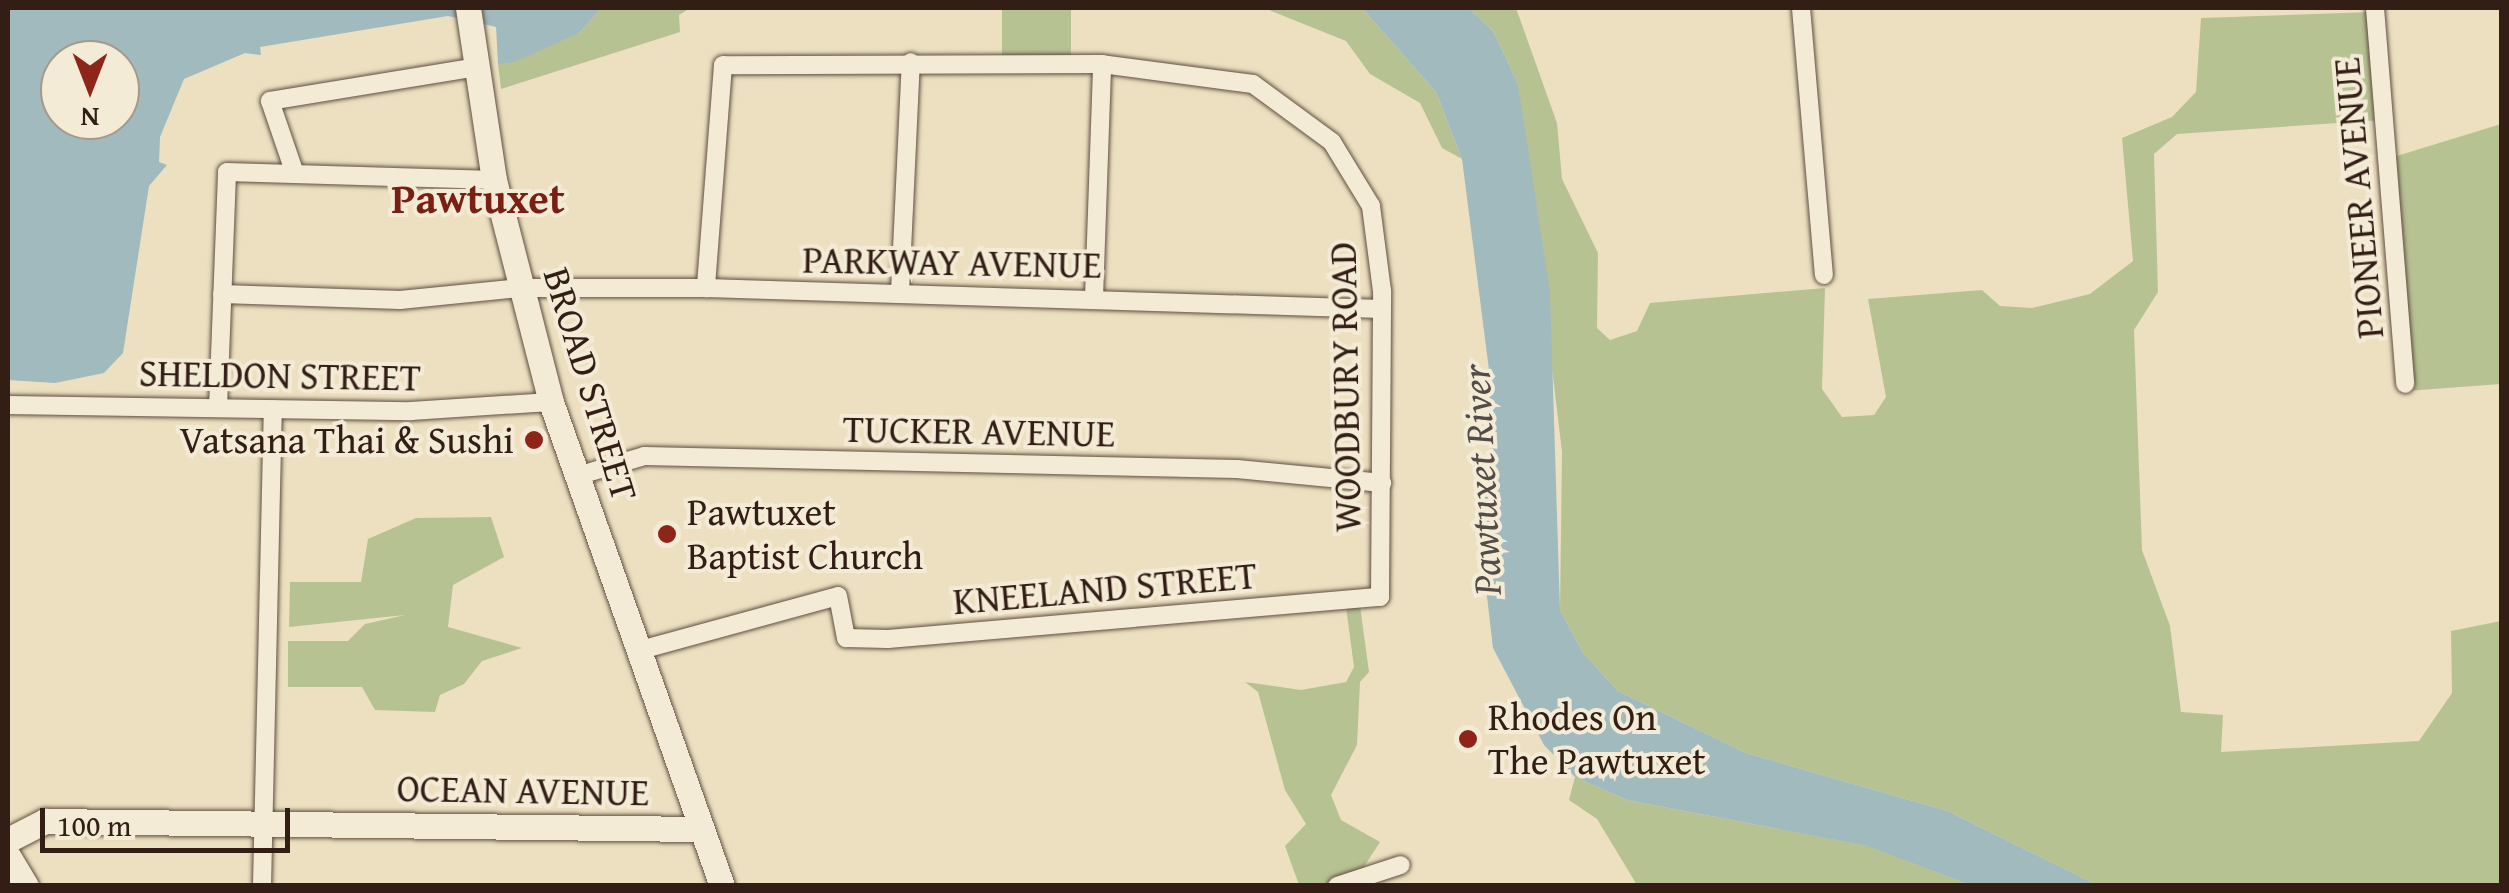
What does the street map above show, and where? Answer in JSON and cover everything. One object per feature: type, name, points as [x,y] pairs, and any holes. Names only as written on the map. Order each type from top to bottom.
[{"type":"main road","name":"BROAD STREET","points":[[468,8],[472,66],[494,180],[551,402],[722,886]]},
{"type":"main road","name":"OCEAN AVENUE","points":[[8,816],[45,821],[700,830]]},
{"type":"main road","name":"OCEAN AVENUE","points":[[8,831],[8,840],[45,821]]},
{"type":"main road","points":[[8,856],[24,886]]},
{"type":"main road","points":[[8,878],[24,886]]},
{"type":"street","points":[[1801,8],[1824,276]]},
{"type":"street","name":"PIONEER AVENUE","points":[[2376,8],[2405,384]]},
{"type":"street","points":[[900,292],[911,62]]},
{"type":"street","points":[[1094,298],[1102,64]]},
{"type":"street","name":"WOODBURY ROAD","points":[[706,288],[723,65],[1102,64],[1224,75],[1309,120],[1371,206],[1382,310],[1380,597]]},
{"type":"street","points":[[294,171],[270,101],[472,66]]},
{"type":"street","points":[[218,408],[227,172],[294,171],[494,180]]},
{"type":"street","name":"PARKWAY AVENUE","points":[[222,294],[400,300],[521,288],[706,288],[1382,310]]},
{"type":"street","name":"SHELDON STREET","points":[[8,405],[273,410],[551,402]]},
{"type":"street","points":[[262,886],[273,410]]},
{"type":"street","name":"TUCKER AVENUE","points":[[577,476],[644,456],[1237,469],[1382,483]]},
{"type":"street","name":"KNEELAND STREET","points":[[637,651],[838,596],[846,638],[888,639],[1380,597]]},
{"type":"street","points":[[1337,886],[1401,864]]},
{"type":"green space","points":[[602,8],[690,8],[679,15],[680,32],[501,89],[498,64],[579,33]]},
{"type":"green space","points":[[1002,8],[1071,8],[1071,63],[1002,63]]},
{"type":"green space","points":[[1264,8],[1362,8],[1436,92],[1462,159],[1442,148],[1420,103],[1370,74],[1346,41]]},
{"type":"green space","points":[[1469,8],[1516,8],[1557,123],[1562,179],[1598,253],[1597,328],[1610,340],[1637,331],[1650,303],[1825,288],[1822,389],[1842,417],[1874,415],[1886,397],[1868,299],[1982,290],[2000,306],[2032,308],[2090,294],[2133,261],[2122,138],[2172,117],[2196,92],[2201,18],[2372,12],[2382,120],[2177,134],[2154,154],[2158,292],[2134,330],[2142,550],[2170,626],[2181,712],[2223,715],[2221,752],[2419,741],[2452,693],[2451,631],[2501,621],[2501,885],[2097,885],[1948,811],[1746,753],[1618,691],[1583,653],[1560,610],[1562,452],[1518,84],[1493,31]]},
{"type":"green space","points":[[2501,124],[2501,384],[2407,391],[2387,159]]},
{"type":"green space","points":[[491,517],[504,557],[453,585],[448,627],[522,648],[482,661],[464,684],[440,695],[435,712],[375,710],[362,687],[288,687],[288,641],[348,641],[365,624],[405,615],[289,627],[290,582],[361,582],[368,539],[416,518]]},
{"type":"green space","points":[[1358,591],[1369,672],[1360,682],[1357,745],[1331,795],[1341,820],[1380,842],[1352,885],[1299,885],[1285,846],[1306,824],[1285,790],[1258,692],[1245,682],[1301,690],[1346,682],[1354,667],[1344,592]]},
{"type":"green space","points":[[1575,777],[1627,800],[1868,846],[1970,885],[1637,885],[1597,819],[1569,800]]},
{"type":"water","points":[[8,8],[602,8],[579,33],[514,62],[498,64],[496,27],[448,16],[260,47],[261,55],[245,53],[184,79],[160,137],[159,162],[167,165],[149,186],[123,353],[104,373],[55,383],[8,380]]},
{"type":"water","points":[[1362,8],[1469,8],[1493,31],[1518,84],[1550,293],[1560,610],[1583,653],[1618,691],[1746,753],[1948,811],[2097,885],[1970,885],[1867,846],[1627,800],[1575,777],[1544,745],[1493,648],[1476,502],[1491,470],[1489,370],[1462,159],[1436,92]]},
{"type":"place","name":"Vatsana Thai & Sushi","points":[[534,440]]},
{"type":"place","name":"Pawtuxet Baptist Church","points":[[667,534]]},
{"type":"place","name":"Rhodes On The Pawtuxet","points":[[1468,739]]},
{"type":"district","name":"Pawtuxet","points":[[478,198]]},
{"type":"water label","name":"Pawtuxet River","points":[[1481,480]]}]
